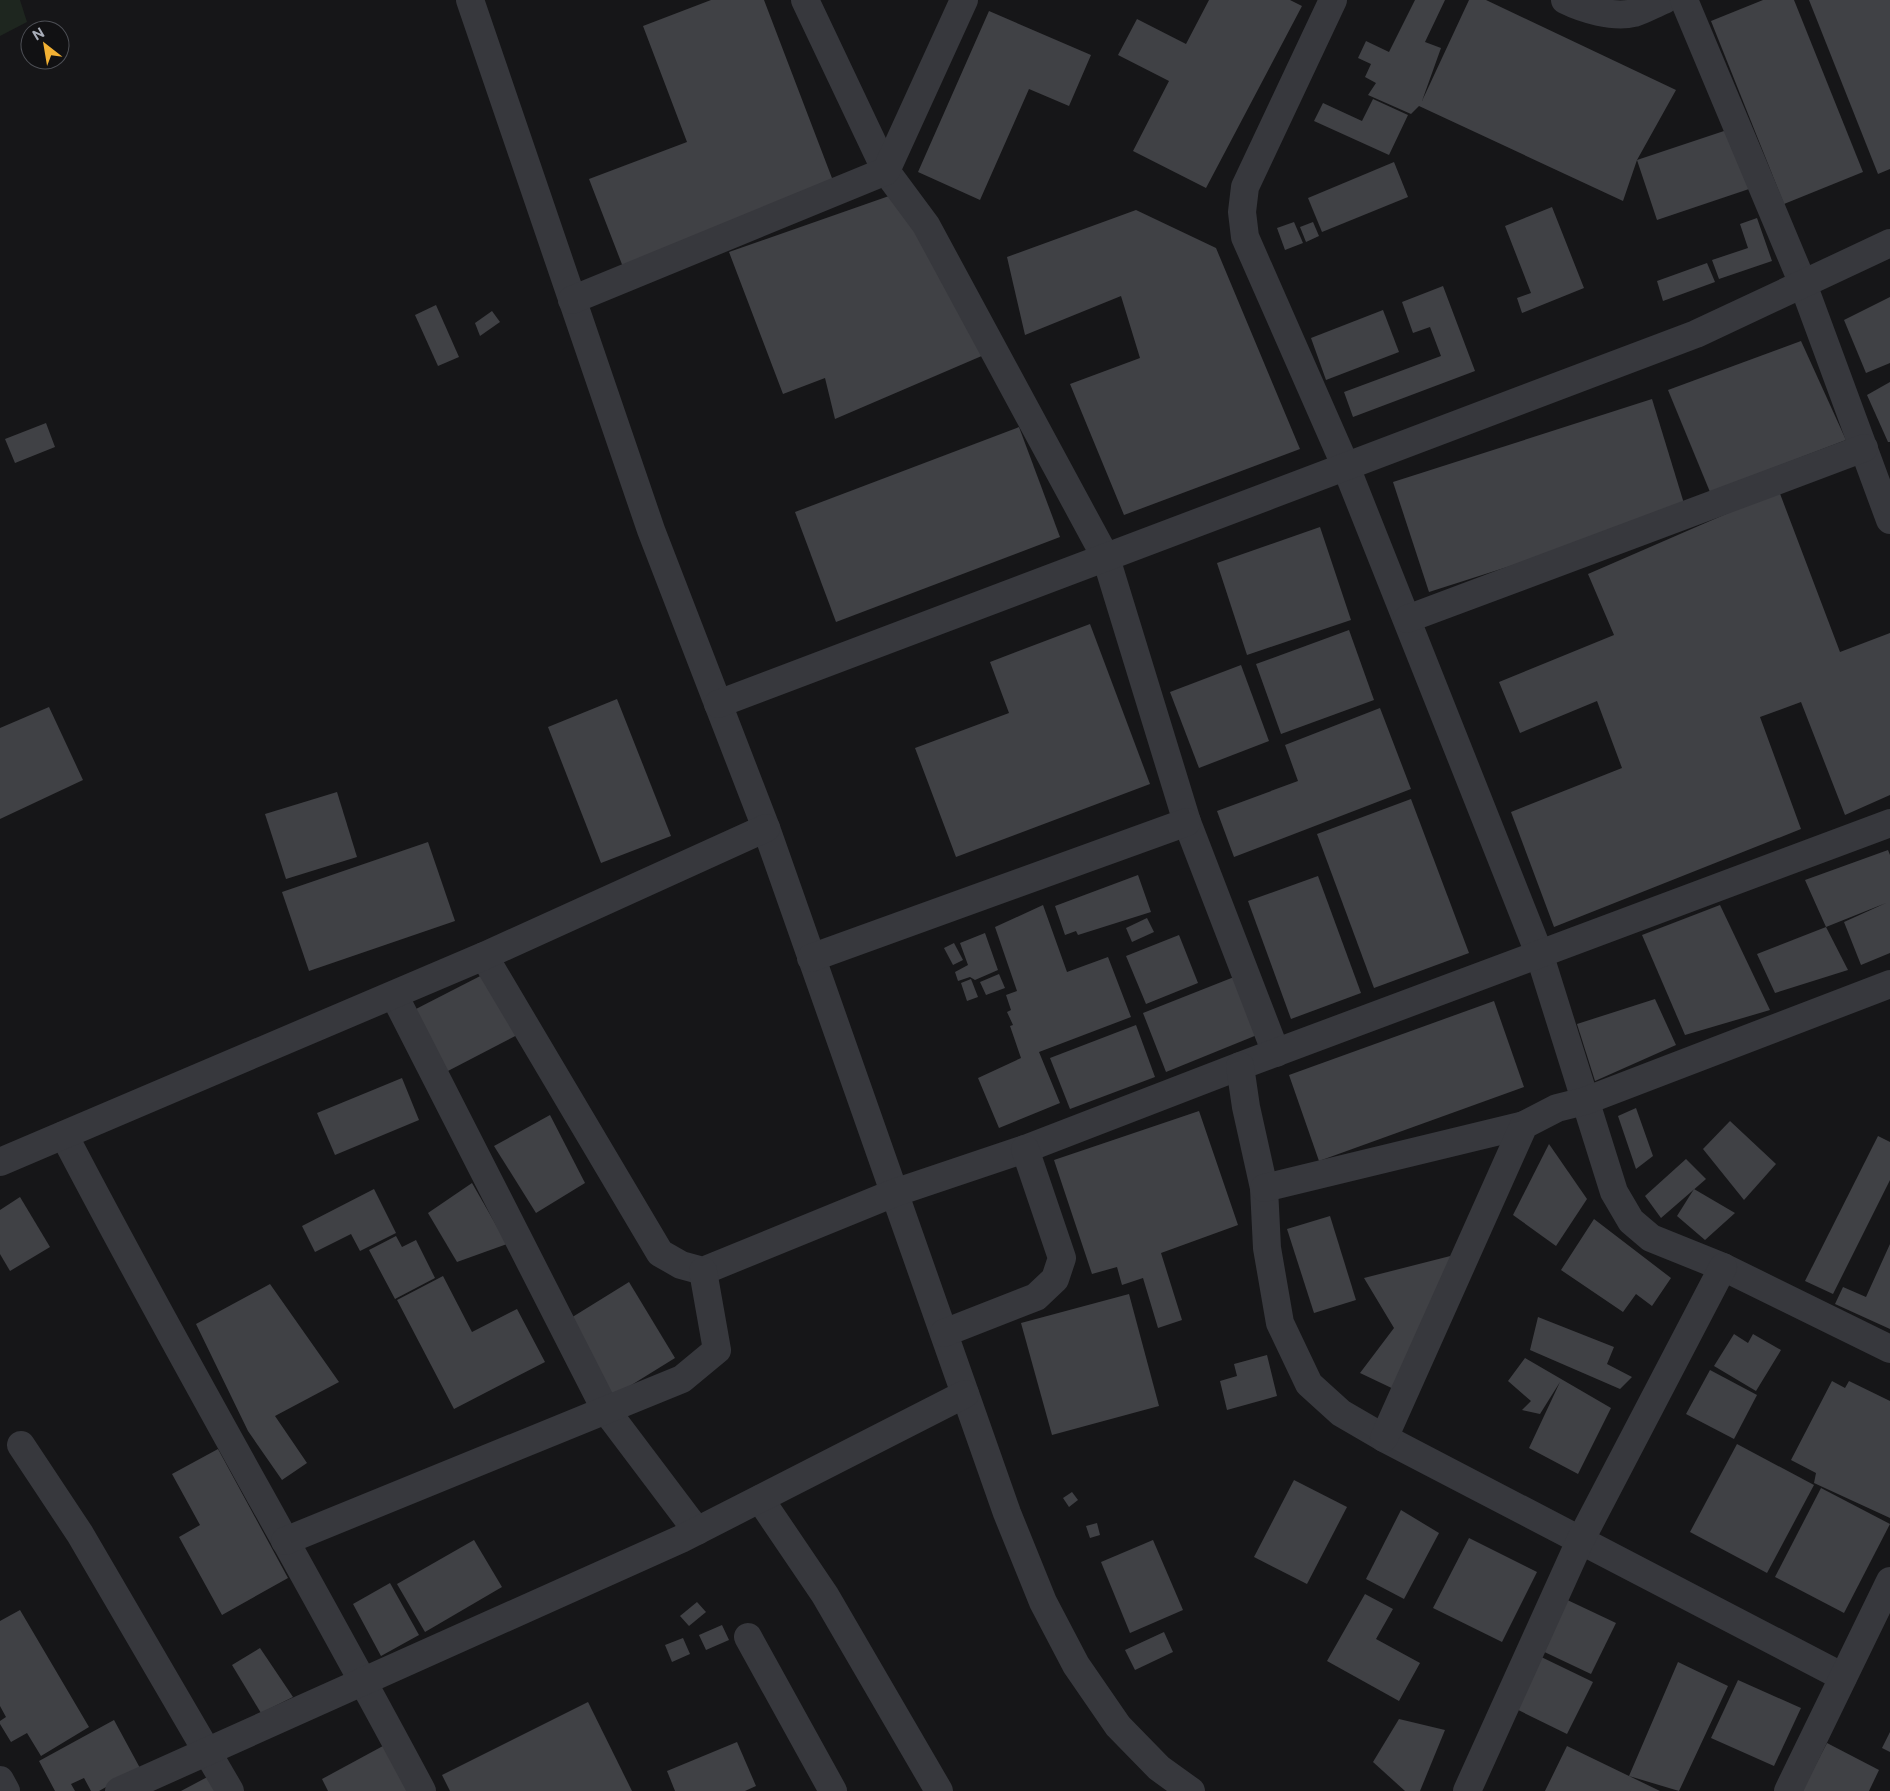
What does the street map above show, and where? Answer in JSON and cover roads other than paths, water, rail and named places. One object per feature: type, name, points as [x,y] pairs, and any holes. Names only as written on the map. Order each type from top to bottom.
[{"type":"street","points":[[470,0],[651,530],[766,828],[1007,1513],[1043,1602],[1076,1665],[1118,1726],[1159,1768],[1192,1791]]},
{"type":"street","points":[[805,0],[886,171],[926,225],[1106,558],[1187,822],[1276,1053]]},
{"type":"street","points":[[572,300],[886,171],[964,0]]},
{"type":"street","points":[[1333,0],[1245,187],[1242,212],[1244,237],[1346,466],[1539,953],[1614,1192],[1632,1221],[1651,1238],[1723,1267],[1890,1349]]},
{"type":"street","points":[[1565,0],[1578,7],[1634,13],[1664,0]]},
{"type":"street","points":[[1684,0],[1803,284],[1890,520]]},
{"type":"street","points":[[718,704],[1696,334],[1890,243]]},
{"type":"street","points":[[1407,619],[1864,448]]},
{"type":"street","points":[[811,958],[1187,822]]},
{"type":"street","points":[[484,956],[660,1253],[681,1265],[703,1271],[894,1192],[1025,1150],[1240,1066],[1890,823]]},
{"type":"street","points":[[0,1162],[484,956],[766,828]]},
{"type":"street","points":[[1264,1188],[1524,1125],[1557,1108],[1585,1101],[1890,984]]},
{"type":"street","points":[[394,995],[605,1409],[698,1530]]},
{"type":"street","points":[[1240,1066],[1246,1107],[1264,1188],[1267,1248],[1280,1323],[1309,1384],[1340,1412],[1384,1438],[1843,1677]]},
{"type":"street","points":[[1384,1438],[1524,1125]]},
{"type":"street","points":[[64,1135],[136,1274],[363,1681],[422,1791]]},
{"type":"street","points":[[944,1333],[1036,1297],[1055,1279],[1062,1258],[1025,1150]]},
{"type":"street","points":[[1468,1791],[1580,1541],[1723,1267]]},
{"type":"street","points":[[285,1541],[682,1379],[717,1350],[703,1271]]},
{"type":"street","points":[[119,1791],[698,1530],[965,1394]]},
{"type":"street","points":[[21,1445],[80,1534],[230,1791]]},
{"type":"street","points":[[760,1499],[825,1595],[939,1791]]},
{"type":"street","points":[[1788,1791],[1890,1581]]},
{"type":"street","points":[[748,1637],[833,1791]]},
{"type":"street","points":[[0,1780],[6,1791]]}]
